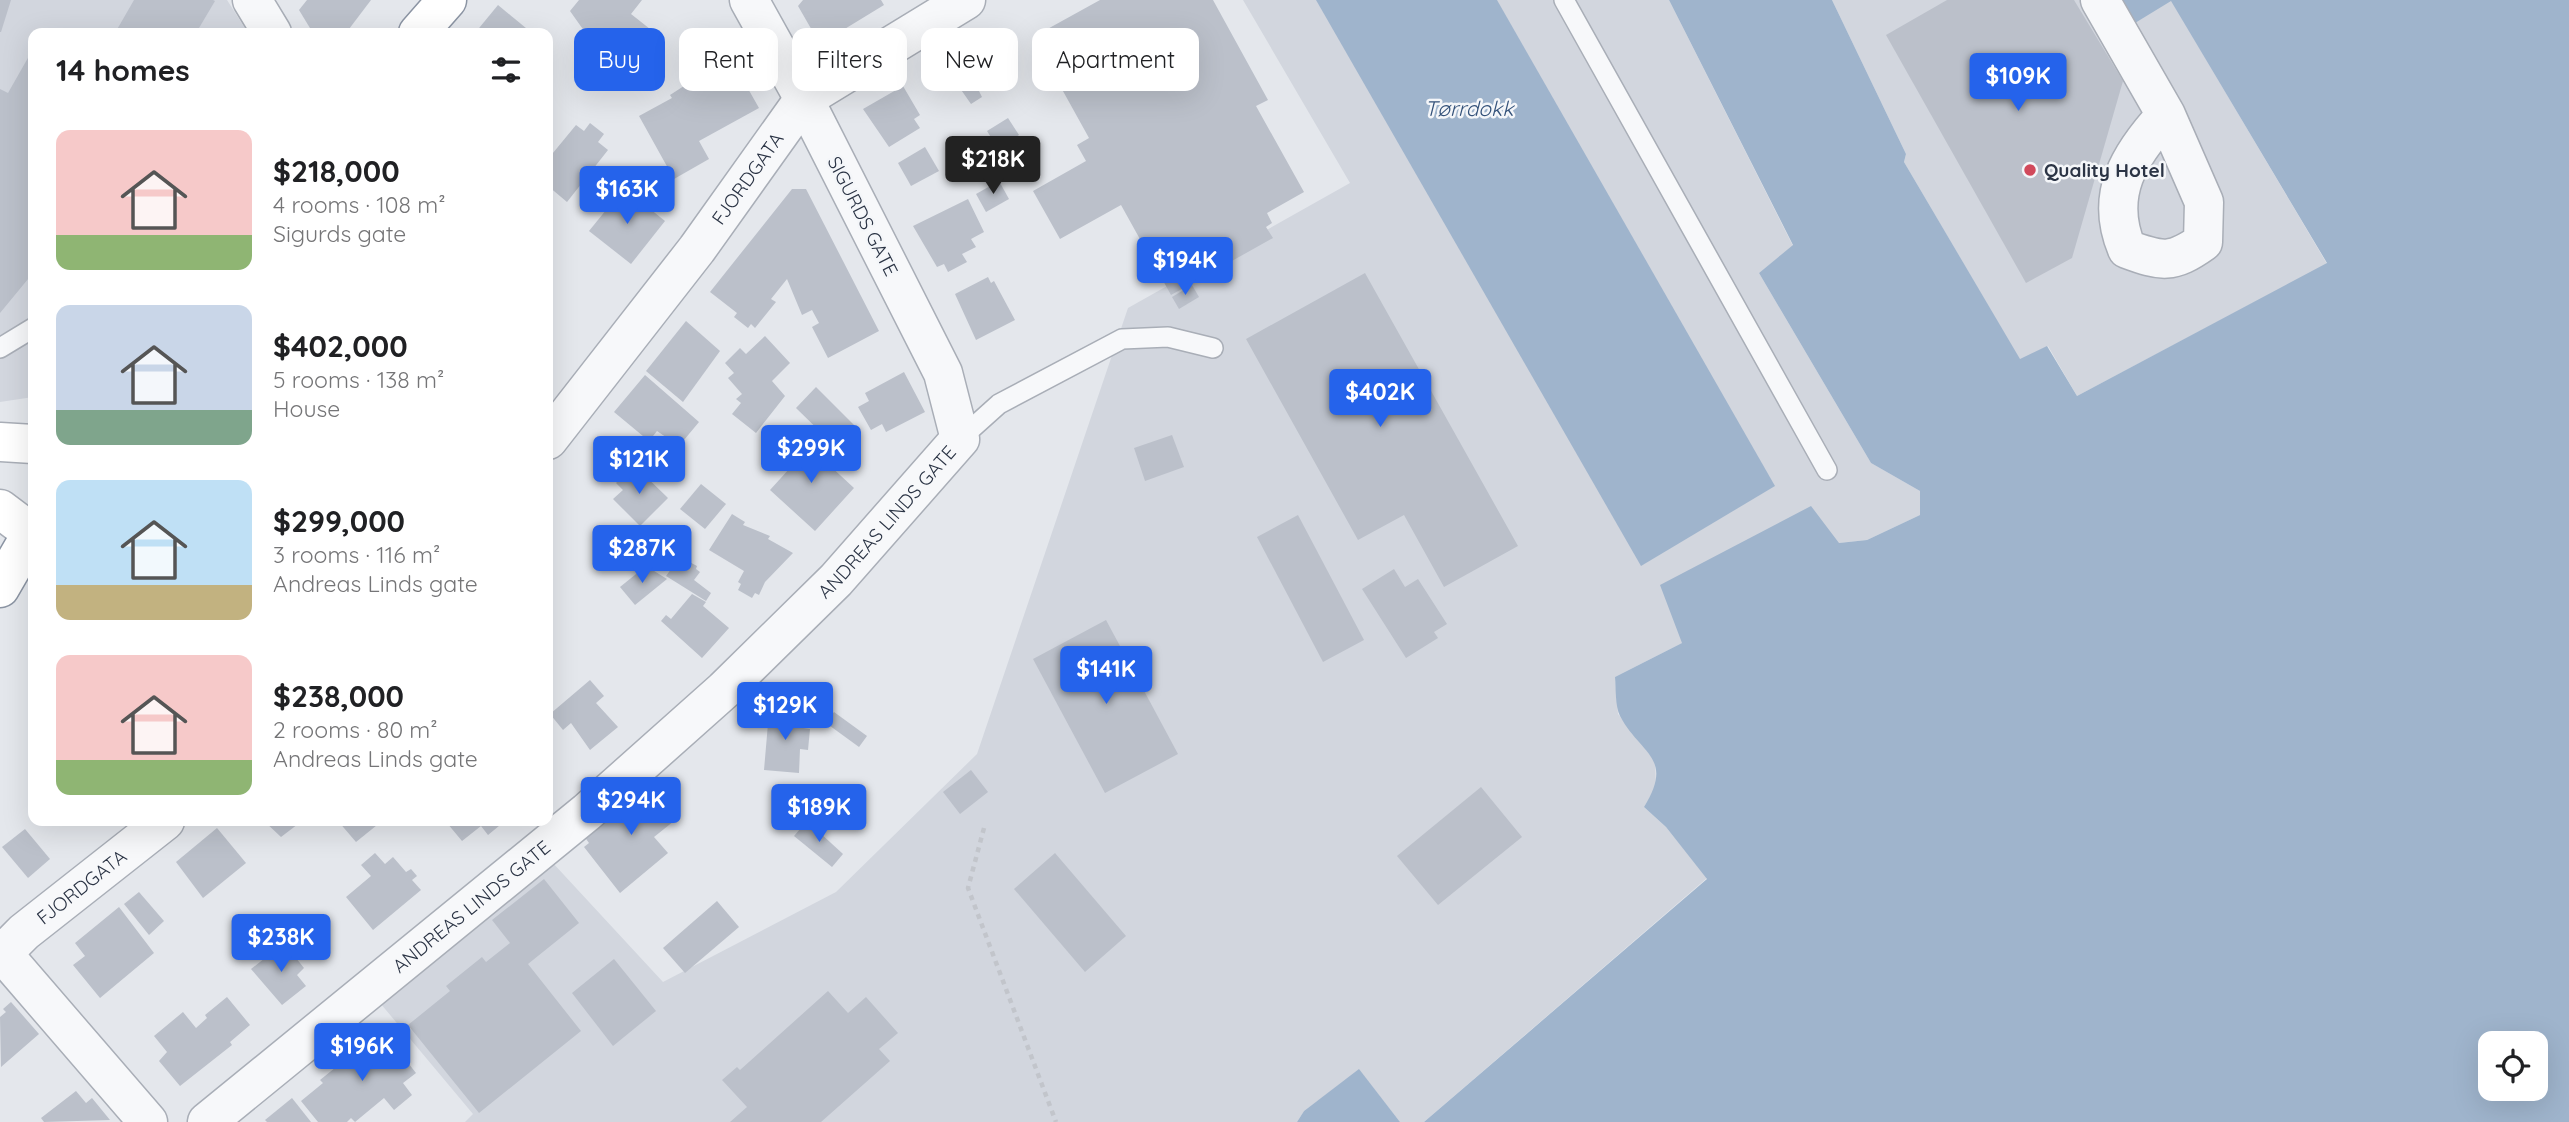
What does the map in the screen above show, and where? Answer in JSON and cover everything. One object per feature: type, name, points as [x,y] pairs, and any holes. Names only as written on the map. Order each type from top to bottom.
[{"type":"main road","points":[[422,28],[447,0]]},
{"type":"main road","points":[[0,442],[28,444]]},
{"type":"main road","points":[[0,509],[28,529]]},
{"type":"main road","points":[[0,588],[28,540]]},
{"type":"street","points":[[252,0],[269,28]]},
{"type":"street","name":"SIGURDS GATE","points":[[749,0],[804,99],[943,373],[960,439]]},
{"type":"street","name":"FJORDGATA","points":[[553,434],[697,249],[804,99],[966,0]]},
{"type":"street","points":[[2100,0],[2166,115]]},
{"type":"street","name":"ANDREAS LINDS GATE","points":[[207,1122],[587,812],[724,690],[836,580],[960,439]]},
{"type":"street","name":"FJORDGATA","points":[[2,955],[24,932],[159,826]]},
{"type":"street","points":[[2,955],[148,1122]]},
{"type":"lane","points":[[1564,0],[1827,470]]},
{"type":"lane","points":[[0,348],[28,331]]},
{"type":"lane","points":[[960,439],[999,404],[1122,339],[1168,337],[1213,348]]},
{"type":"path","points":[[984,828],[968,888],[1056,1122]]},
{"type":"shaded area","points":[[0,0],[227,0],[245,28],[28,28],[28,398],[0,402]]},
{"type":"shaded area","points":[[1243,0],[1669,0],[1793,246],[1759,273],[1871,463],[1920,491],[1920,515],[1867,540],[1839,543],[1682,643],[1615,677],[1618,714],[1655,761],[1656,787],[1644,807],[1666,827],[1707,878],[1424,1122],[1400,1122],[1359,1070],[1304,1111],[1297,1122],[465,1122],[473,1114],[360,979],[527,835],[663,982],[836,892],[977,754],[1128,308],[1350,183]]},
{"type":"shaded area","points":[[1832,0],[2171,0],[2327,264],[2077,396],[2048,346],[2020,360],[1904,162],[1906,154]]},
{"type":"water","name":"Tørrdokk","points":[[1316,0],[1497,0],[1775,486],[1641,566]]},
{"type":"water","points":[[1669,0],[1832,0],[1906,154],[1904,162],[2020,359],[2047,346],[2077,396],[2327,263],[2171,1],[2135,23],[2121,0],[2569,0],[2569,1122],[1424,1122],[1707,879],[1666,827],[1644,807],[1653,790],[1655,766],[1628,729],[1617,707],[1615,677],[1682,643],[1660,585],[1811,506],[1839,543],[1867,540],[1920,515],[1920,491],[1871,463],[1759,273],[1793,245]]},
{"type":"water","points":[[1359,1069],[1400,1122],[1297,1122],[1304,1111]]},
{"type":"building","points":[[0,0],[11,0],[1,32],[0,32]]},
{"type":"building","points":[[134,0],[215,1],[199,28],[118,28]]},
{"type":"building","points":[[307,0],[371,0],[350,28],[310,28],[299,10]]},
{"type":"building","points":[[579,0],[642,0],[631,14],[649,28],[582,28],[570,11]]},
{"type":"building","points":[[803,0],[881,0],[884,5],[846,28],[811,28],[798,6]]},
{"type":"building","points":[[1100,0],[1213,0],[1268,100],[1256,106],[1304,192],[1267,213],[1272,223],[1266,227],[1273,238],[1171,295],[1121,205],[1060,239],[1033,191],[1086,161],[1077,145],[1089,138],[1063,91],[1199,91],[1199,28],[1049,28]]},
{"type":"building","name":"Quality Hotel","points":[[1947,0],[2074,0],[2123,81],[2072,258],[2026,283],[1886,35]]},
{"type":"building","points":[[498,5],[526,28],[479,28]]},
{"type":"building","points":[[28,58],[28,279],[0,313],[0,89],[8,93]]},
{"type":"building","points":[[679,89],[749,91],[759,108],[699,141],[709,159],[674,179],[639,116],[672,98],[670,95]]},
{"type":"building","points":[[894,91],[906,91],[920,115],[914,119],[920,128],[889,147],[863,109]]},
{"type":"building","points":[[962,91],[979,91],[982,97],[971,104]]},
{"type":"building","points":[[1008,118],[1019,135],[1016,137],[1019,142],[1011,147],[1014,151],[1004,158],[987,131]]},
{"type":"building","points":[[590,123],[604,134],[598,142],[608,150],[567,202],[553,190],[553,153],[576,125],[584,131]]},
{"type":"building","points":[[925,147],[939,171],[911,186],[898,163]]},
{"type":"building","points":[[999,181],[1009,199],[986,212],[976,194]]},
{"type":"building","points":[[624,188],[665,221],[631,264],[589,231]]},
{"type":"building","points":[[792,189],[806,189],[879,331],[828,358],[812,327],[819,323],[812,310],[802,315],[787,279],[771,299],[776,302],[755,328],[751,324],[748,328],[734,317],[737,313],[710,292]]},
{"type":"building","points":[[968,199],[984,232],[971,239],[976,247],[962,254],[967,262],[948,272],[944,264],[937,267],[913,226]]},
{"type":"building","points":[[1365,273],[1518,546],[1444,587],[1404,515],[1358,540],[1246,339]]},
{"type":"building","points":[[988,277],[991,283],[994,281],[1015,320],[976,340],[955,294]]},
{"type":"building","points":[[1192,285],[1199,297],[1179,309],[1172,297]]},
{"type":"building","points":[[686,321],[720,351],[683,402],[646,371]]},
{"type":"building","points":[[765,336],[790,363],[772,381],[785,396],[756,433],[732,414],[741,403],[736,399],[742,394],[728,378],[734,373],[725,363],[740,348],[746,354]]},
{"type":"building","points":[[904,372],[925,412],[886,432],[882,424],[871,430],[858,407],[869,401],[865,393]]},
{"type":"building","points":[[645,375],[699,422],[679,446],[657,431],[649,441],[614,412]]},
{"type":"building","points":[[816,387],[854,425],[834,445],[796,408]]},
{"type":"building","points":[[1172,435],[1184,467],[1145,481],[1134,448]]},
{"type":"building","points":[[794,442],[805,451],[809,447],[813,451],[817,447],[830,460],[827,463],[854,488],[815,531],[770,490],[790,468],[779,458]]},
{"type":"building","points":[[634,465],[668,498],[640,526],[613,499],[623,490],[616,483]]},
{"type":"building","points":[[701,484],[726,504],[705,529],[680,509]]},
{"type":"building","points":[[732,514],[745,522],[743,525],[770,536],[768,539],[793,553],[765,582],[759,595],[755,593],[752,598],[738,590],[741,584],[738,582],[744,571],[709,550]]},
{"type":"building","points":[[1298,515],[1364,640],[1323,662],[1257,537]]},
{"type":"building","points":[[680,557],[697,566],[696,569],[700,572],[694,580],[711,593],[706,601],[666,576]]},
{"type":"building","points":[[646,566],[667,579],[635,605],[620,587]]},
{"type":"building","points":[[1394,569],[1405,587],[1418,579],[1447,624],[1434,632],[1438,638],[1406,658],[1362,589]]},
{"type":"building","points":[[692,594],[706,602],[703,606],[729,628],[702,658],[661,621],[666,615],[671,619]]},
{"type":"building","points":[[1106,620],[1178,754],[1105,793],[1033,659]]},
{"type":"building","points":[[590,680],[604,696],[596,703],[618,727],[590,750],[571,723],[563,730],[553,718],[553,711]]},
{"type":"building","points":[[769,712],[804,715],[803,728],[810,729],[808,750],[800,749],[799,773],[764,770]]},
{"type":"building","points":[[834,712],[867,736],[859,747],[826,723]]},
{"type":"building","points":[[971,770],[988,792],[960,814],[943,792]]},
{"type":"building","points":[[650,782],[679,817],[654,837],[668,853],[620,893],[584,847],[589,843],[584,836]]},
{"type":"building","points":[[1481,787],[1522,837],[1438,905],[1397,856]]},
{"type":"building","points":[[807,821],[843,854],[832,867],[794,836]]},
{"type":"building","points":[[269,826],[295,826],[281,837]]},
{"type":"building","points":[[342,826],[376,826],[356,842]]},
{"type":"building","points":[[450,826],[481,826],[462,841]]},
{"type":"building","points":[[481,826],[499,826],[488,835]]},
{"type":"building","points":[[217,828],[246,863],[203,898],[176,862]]},
{"type":"building","points":[[25,829],[50,859],[28,878],[2,847]]},
{"type":"building","points":[[375,853],[385,864],[393,857],[406,872],[411,869],[417,876],[412,880],[421,890],[373,930],[346,897],[371,876],[361,865]]},
{"type":"building","points":[[1055,853],[1126,936],[1085,972],[1014,889]]},
{"type":"building","points":[[544,879],[579,923],[528,964],[581,1031],[479,1113],[408,1025],[450,991],[446,986],[482,957],[486,962],[510,943],[492,920]]},
{"type":"building","points":[[139,892],[164,921],[149,935],[124,904]]},
{"type":"building","points":[[717,901],[739,927],[685,973],[663,948]]},
{"type":"building","points":[[119,907],[154,953],[100,998],[73,965],[85,956],[75,943]]},
{"type":"building","points":[[284,943],[304,968],[297,975],[306,986],[282,1005],[251,969]]},
{"type":"building","points":[[614,959],[656,1011],[613,1046],[572,993]]},
{"type":"building","points":[[828,991],[848,1013],[866,997],[898,1033],[879,1049],[890,1061],[821,1122],[730,1122],[747,1107],[722,1080],[737,1067],[740,1070]]},
{"type":"building","points":[[227,997],[250,1025],[230,1042],[232,1045],[180,1086],[159,1061],[167,1052],[154,1036],[183,1012],[196,1028],[207,1018],[205,1015]]},
{"type":"building","points":[[11,1002],[39,1034],[1,1067],[0,1017],[6,1012],[3,1009]]},
{"type":"building","points":[[382,1030],[416,1073],[403,1083],[412,1095],[394,1110],[384,1098],[355,1122],[351,1118],[347,1122],[318,1122],[301,1101],[323,1083],[320,1080]]},
{"type":"building","points":[[76,1091],[86,1103],[92,1098],[110,1120],[44,1122],[41,1118]]},
{"type":"building","points":[[292,1098],[311,1122],[265,1120]]},
{"type":"place","name":"Quality Hotel","points":[[2030,170]]}]
